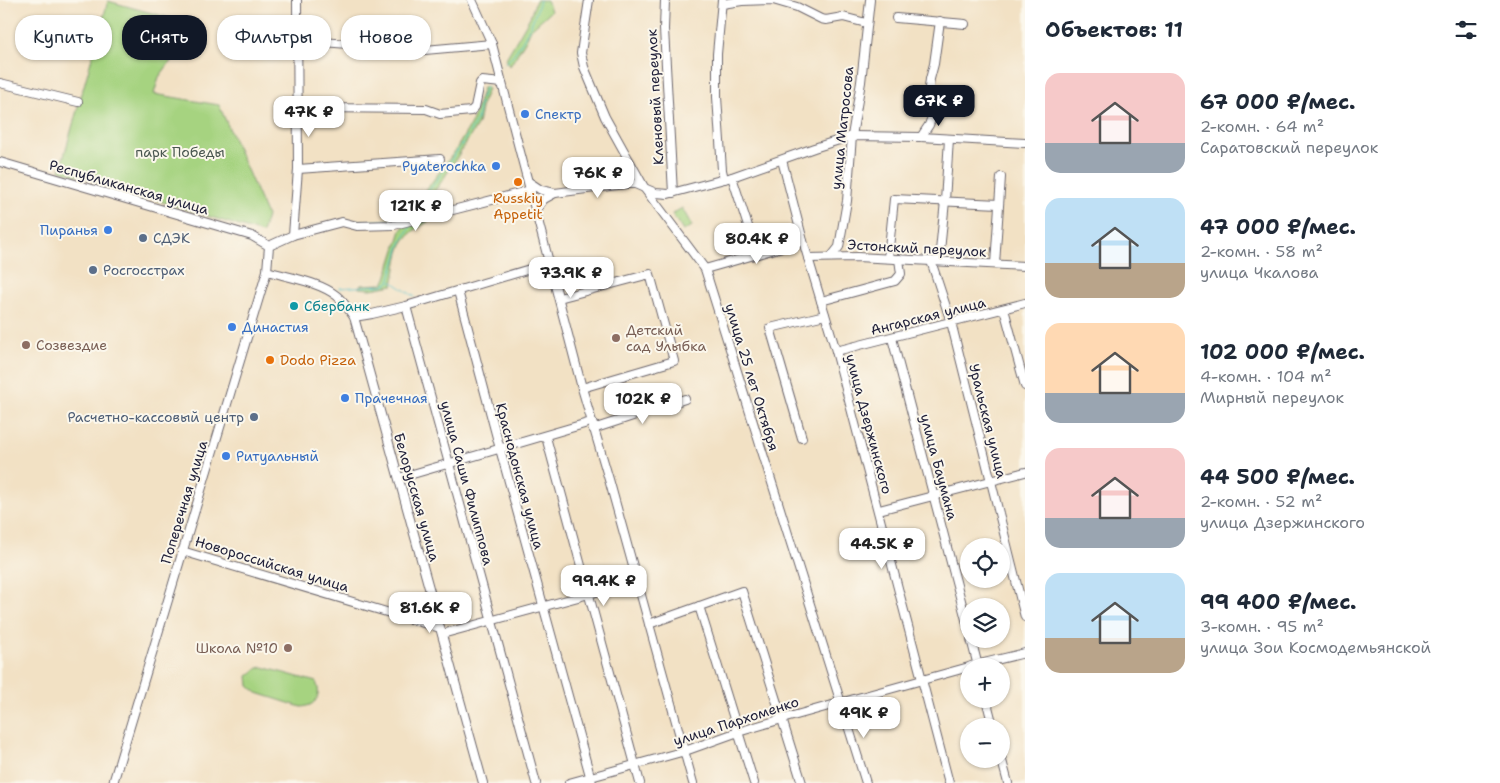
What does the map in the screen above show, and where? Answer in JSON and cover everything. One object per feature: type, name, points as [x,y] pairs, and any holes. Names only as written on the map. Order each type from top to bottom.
[{"type":"street","points":[[297,0],[297,15]]},
{"type":"street","points":[[472,0],[492,44],[592,425],[638,581],[693,783]]},
{"type":"street","name":"улица 25 лет Октября","points":[[589,0],[582,53],[584,67],[605,117],[645,190],[705,269],[866,783]]},
{"type":"street","name":"Кленовый переулок","points":[[665,0],[664,29],[673,193]]},
{"type":"street","points":[[757,254],[728,178],[722,170],[717,89],[717,54],[722,2],[773,0],[797,7],[820,19],[843,16],[866,23]]},
{"type":"street","name":"улица Матросова","points":[[831,257],[836,252],[841,241],[847,202],[852,136],[861,82],[870,0]]},
{"type":"street","points":[[896,18],[965,24]]},
{"type":"street","points":[[921,138],[932,117],[928,96],[940,21]]},
{"type":"street","points":[[331,43],[425,50],[492,44]]},
{"type":"street","points":[[293,235],[298,169],[297,60]]},
{"type":"street","points":[[298,113],[315,108],[426,109],[440,114],[471,111],[475,107],[482,81],[502,83]]},
{"type":"street","points":[[0,83],[78,102]]},
{"type":"street","points":[[536,210],[544,199],[555,194],[631,184],[663,195],[673,193],[728,178],[852,136],[1025,143]]},
{"type":"street","points":[[935,261],[946,201],[949,139]]},
{"type":"street","points":[[298,169],[440,159]]},
{"type":"street","name":"улица Дзержинского","points":[[782,160],[879,510],[949,783]]},
{"type":"street","name":"Республиканская улица","points":[[0,162],[252,236],[269,246]]},
{"type":"street","points":[[996,264],[1001,177]]},
{"type":"street","points":[[269,246],[293,235],[342,222],[357,226],[394,226],[530,186],[555,194]]},
{"type":"street","points":[[888,258],[894,199],[999,204]]},
{"type":"street","points":[[705,269],[803,241]]},
{"type":"street","name":"Поперечная улица","points":[[113,783],[267,271],[269,246]]},
{"type":"street","name":"Эстонский переулок","points":[[808,258],[888,258],[1025,266]]},
{"type":"street","points":[[821,301],[895,281],[900,274],[899,259]]},
{"type":"street","name":"Уральская улица","points":[[935,261],[1025,617]]},
{"type":"street","points":[[354,317],[406,306],[550,263]]},
{"type":"street","name":"Белорусская улица","points":[[267,271],[329,290],[339,298],[354,317],[483,783]]},
{"type":"street","points":[[559,298],[650,274],[674,361],[582,388]]},
{"type":"street","name":"Краснодонская улица","points":[[458,291],[591,780]]},
{"type":"street","name":"Ангарская улица","points":[[836,351],[1025,303]]},
{"type":"street","name":"улица Саши Филиппова","points":[[406,306],[536,783]]},
{"type":"street","points":[[1004,309],[1025,386]]},
{"type":"street","points":[[802,438],[770,328],[825,315]]},
{"type":"street","name":"улица Баумана","points":[[892,338],[960,598]]},
{"type":"street","points":[[399,478],[546,436],[685,400]]},
{"type":"street","points":[[546,436],[640,783]]},
{"type":"street","points":[[879,510],[1025,472]]},
{"type":"street","name":"Новороссийская улица","points":[[182,551],[441,631]]},
{"type":"street","points":[[441,631],[638,581]]},
{"type":"street","points":[[649,624],[742,591],[802,783]]},
{"type":"street","points":[[699,606],[754,783]]},
{"type":"street","name":"улица Пархоменко","points":[[1005,658],[1025,653]]},
{"type":"street","name":"улица Пархоменко","points":[[569,783],[591,780],[685,751],[738,732],[960,670]]},
{"type":"street","points":[[1004,768],[1008,783]]},
{"type":"green space","points":[[536,0],[547,0],[551,11],[531,29],[510,66],[505,60],[530,17]]},
{"type":"green space","name":"парк Победы","points":[[108,1],[159,15],[122,15],[122,60],[171,60],[159,77],[154,94],[219,105],[267,216],[262,233],[60,170],[91,60],[112,60],[112,15],[104,15]]},
{"type":"green space","points":[[483,87],[488,89],[482,103],[478,124],[431,196],[416,212],[413,219],[409,219],[406,215],[408,209],[429,186],[455,151],[472,122]]},
{"type":"green space","points":[[682,208],[692,226],[683,231],[672,214]]},
{"type":"green space","points":[[426,220],[429,221],[416,229],[405,240],[398,258],[393,285],[371,289],[358,287],[361,285],[383,284],[401,230],[404,226]]},
{"type":"green space","points":[[263,667],[316,682],[318,696],[311,705],[301,707],[257,693],[249,686],[248,676],[258,668]]},
{"type":"waterway","points":[[501,66],[507,62],[519,46],[530,26],[540,0]]},
{"type":"waterway","points":[[490,77],[495,69]]},
{"type":"waterway","points":[[481,98],[486,86]]},
{"type":"waterway","points":[[411,218],[410,213],[434,184],[477,120],[480,102]]},
{"type":"waterway","points":[[356,221],[398,220]]},
{"type":"waterway","points":[[340,288],[383,285],[389,282],[400,245],[411,225]]},
{"type":"waterway","points":[[391,281],[415,297]]},
{"type":"place","name":"Спектр","points":[[525,114]]},
{"type":"place","name":"Pyaterochka","points":[[496,166]]},
{"type":"place","name":"Russkiy Appetit","points":[[518,182]]},
{"type":"place","name":"Пиранья","points":[[108,230]]},
{"type":"place","name":"СДЭК","points":[[143,238]]},
{"type":"place","name":"Росгосстрах","points":[[93,270]]},
{"type":"place","name":"Сбербанк","points":[[294,306]]},
{"type":"place","name":"Династия","points":[[232,327]]},
{"type":"place","name":"Детский сад Улыбка","points":[[616,338]]},
{"type":"place","name":"Созвездие","points":[[26,345]]},
{"type":"place","name":"Dodo Pizza","points":[[270,360]]},
{"type":"place","name":"Прачечная","points":[[345,398]]},
{"type":"place","name":"Расчетно-кассовый центр","points":[[254,417]]},
{"type":"place","name":"Ритуальный","points":[[226,456]]},
{"type":"place","name":"Школа №10","points":[[288,648]]}]
